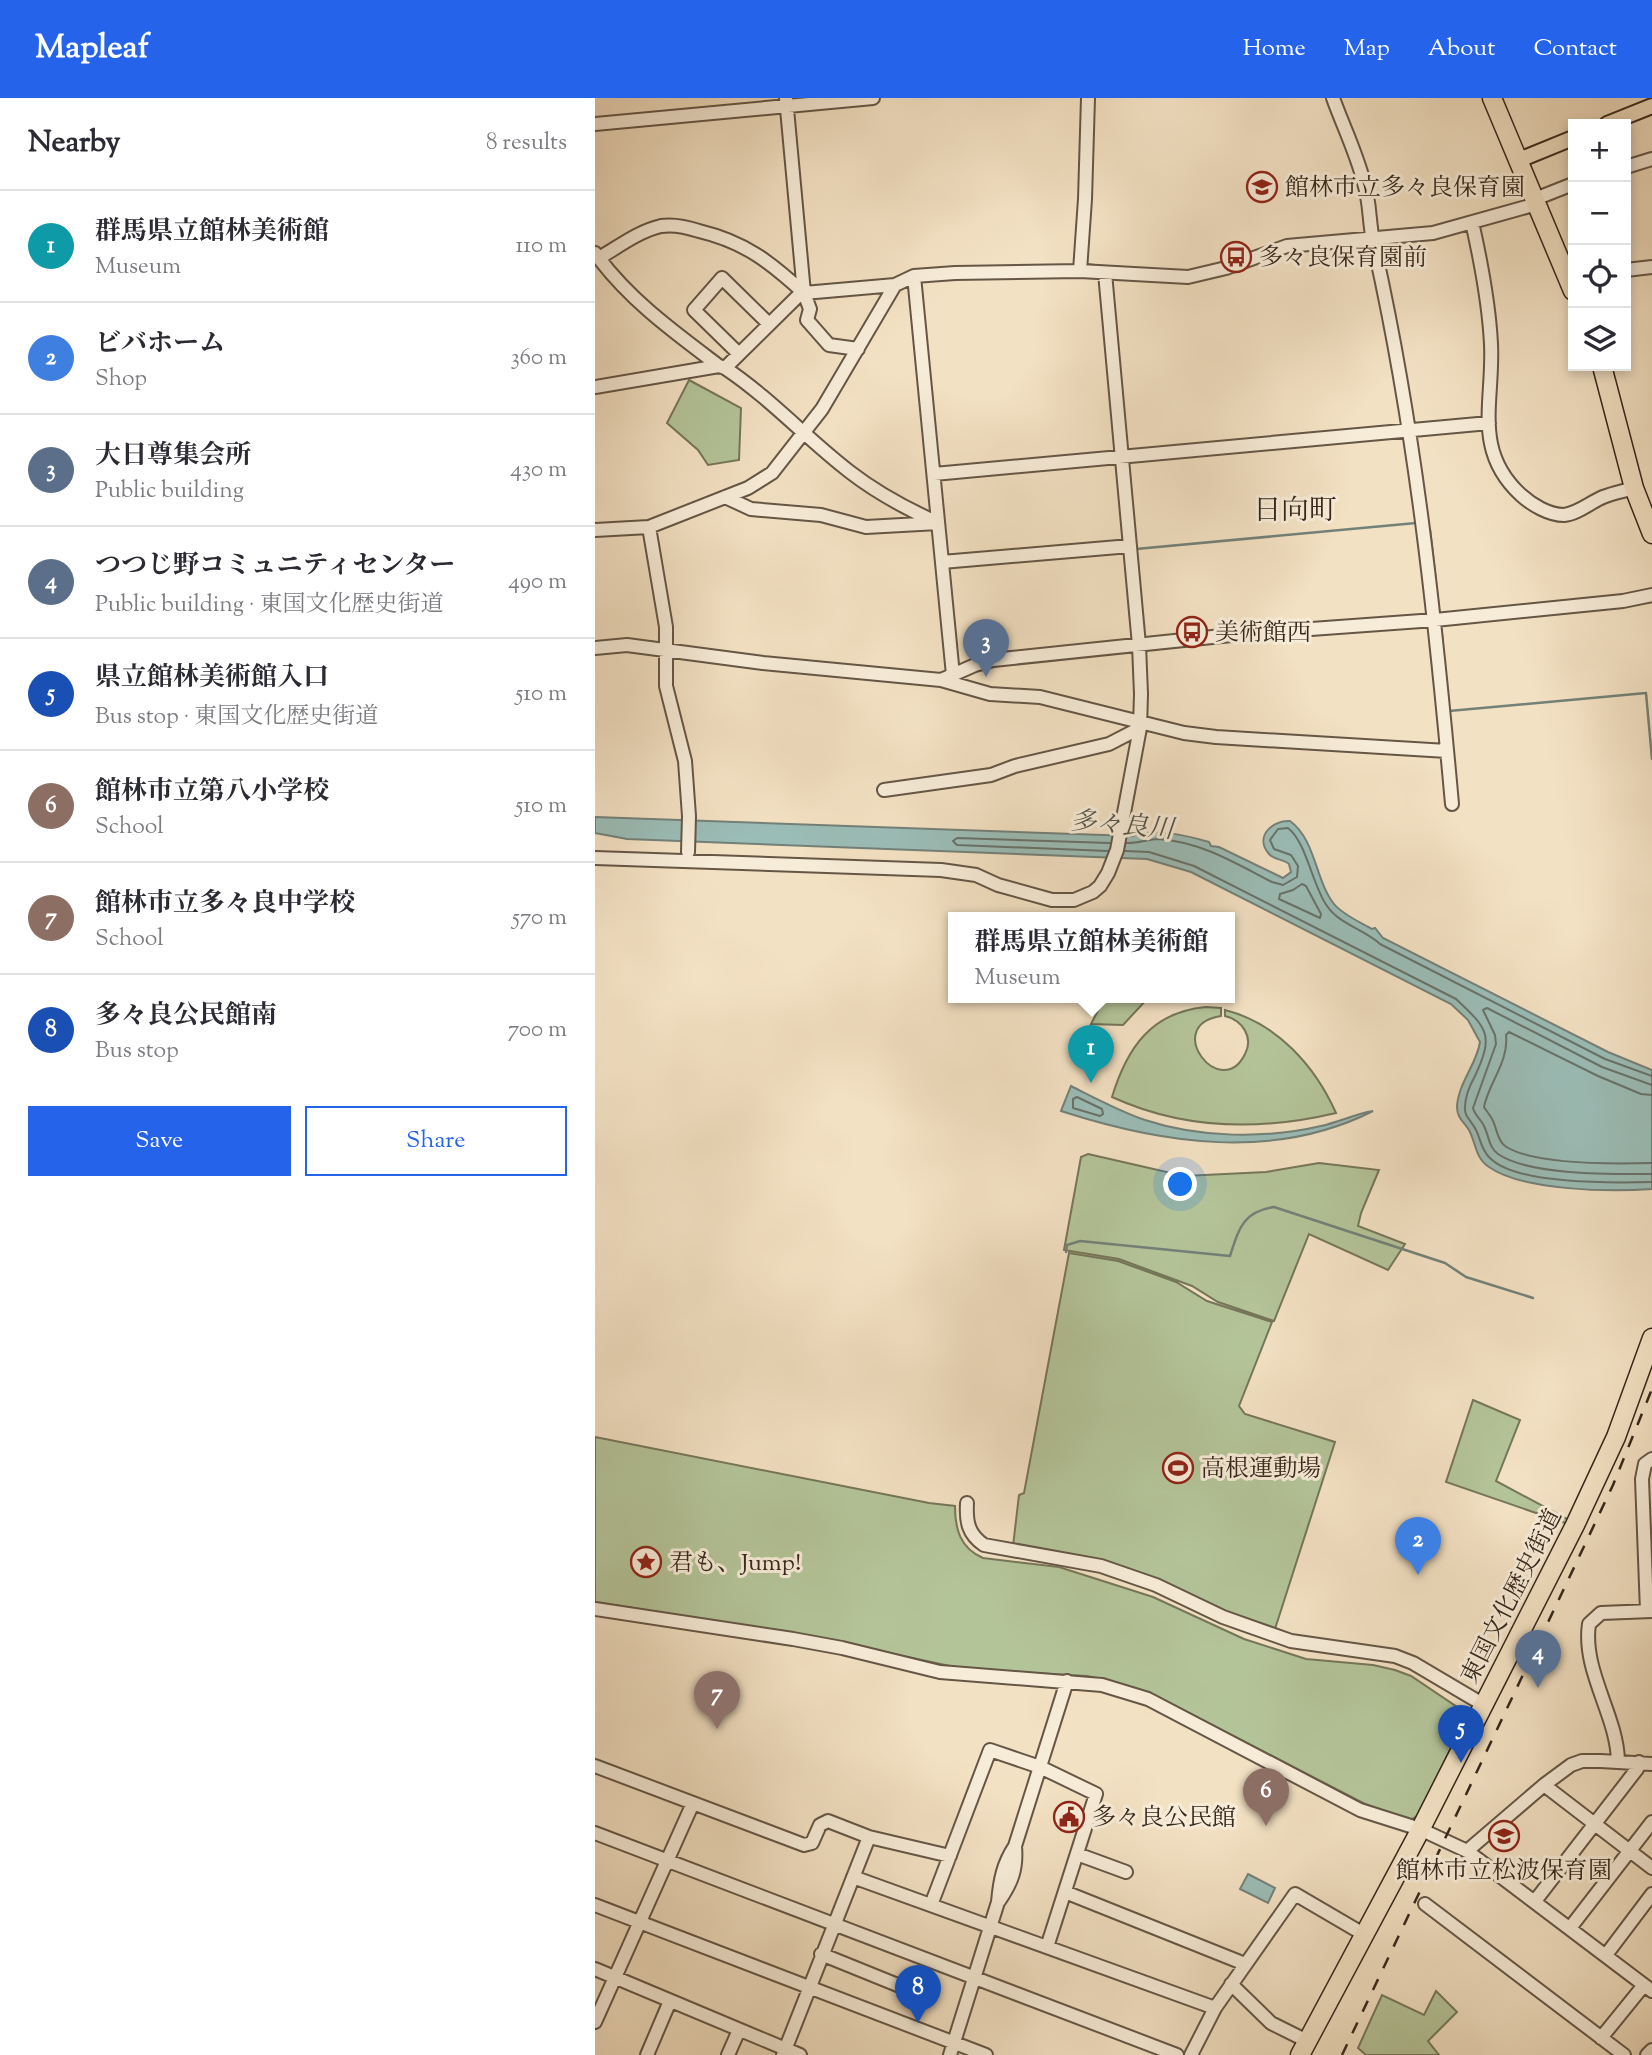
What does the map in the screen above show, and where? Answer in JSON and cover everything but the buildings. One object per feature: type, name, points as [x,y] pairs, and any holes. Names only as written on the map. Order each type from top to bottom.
[{"type":"highway","points":[[1495,100],[1568,276]]},
{"type":"highway","points":[[1603,371],[1634,488],[1652,534]]},
{"type":"highway","name":"東国文化歴史街道","points":[[1303,2048],[1365,1935],[1571,1533],[1612,1446],[1652,1338]]},
{"type":"main road","points":[[1620,119],[1652,106]]},
{"type":"main road","points":[[1519,160],[1568,140]]},
{"type":"street","points":[[595,124],[786,102],[873,98]]},
{"type":"street","points":[[1080,271],[1086,199],[1089,98]]},
{"type":"street","points":[[1333,98],[1365,184],[1373,239],[1389,307],[1435,620],[1452,804]]},
{"type":"street","points":[[786,102],[804,293],[810,309],[807,320],[829,345],[858,349]]},
{"type":"street","points":[[1631,165],[1652,159]]},
{"type":"street","points":[[595,387],[722,367],[804,293],[895,285],[914,276],[955,273],[1080,271],[1188,278],[1214,272],[1287,246],[1433,233],[1536,202],[1568,186]]},
{"type":"street","points":[[1472,222],[1482,267],[1491,346],[1489,423],[1491,452],[1496,463],[1529,502],[1552,513],[1572,513],[1602,497],[1634,488]]},
{"type":"street","points":[[804,293],[760,256],[728,238],[672,225],[659,227],[597,256],[629,293],[666,326],[753,386],[851,473],[901,507],[938,523]]},
{"type":"street","points":[[1631,269],[1652,267]]},
{"type":"street","points":[[595,858],[941,870],[976,875],[998,885],[1052,900],[1074,900],[1093,892],[1110,868],[1121,827],[1140,724],[1139,645],[1105,273]]},
{"type":"street","points":[[914,276],[942,562],[947,677]]},
{"type":"street","points":[[739,354],[694,310],[722,278],[769,324]]},
{"type":"street","points":[[595,530],[649,527],[754,485],[772,473],[822,409],[895,285]]},
{"type":"street","points":[[934,474],[1489,423]]},
{"type":"street","points":[[725,497],[751,509],[821,515],[866,527],[938,523]]},
{"type":"street","points":[[649,527],[666,627],[666,685],[685,761],[689,816],[688,852]]},
{"type":"street","points":[[942,562],[1130,546]]},
{"type":"street","points":[[947,677],[993,660],[1295,629],[1435,620],[1623,601],[1652,595]]},
{"type":"street","points":[[595,648],[627,645],[763,663],[947,677],[990,694],[1040,696],[1140,724],[1216,737],[1447,751]]},
{"type":"street","points":[[884,790],[991,775],[1015,765],[1109,744],[1140,724]]},
{"type":"street","points":[[1618,1761],[1617,1749],[1595,1679],[1589,1624],[1601,1613],[1649,1611],[1642,1479],[1645,1464],[1652,1459]]},
{"type":"street","points":[[967,1503],[967,1525],[971,1534],[984,1545],[1101,1566],[1156,1585],[1223,1617],[1291,1642],[1395,1656],[1413,1662],[1484,1705]]},
{"type":"street","points":[[595,1609],[793,1639],[940,1672],[1102,1685],[1149,1699],[1360,1810],[1420,1829],[1464,1850],[1535,1901],[1648,1988],[1601,2038]]},
{"type":"street","points":[[952,2049],[998,1902],[1011,1883],[1017,1864],[1015,1846],[1067,1681]]},
{"type":"street","points":[[931,1905],[990,1750],[1040,1767],[1096,1794],[1047,1947]]},
{"type":"street","points":[[1464,1850],[1571,1765],[1582,1761],[1647,1762]]},
{"type":"street","points":[[1535,1901],[1637,1769],[1647,1762]]},
{"type":"street","points":[[595,1766],[804,1845],[812,1843],[823,1822],[828,1821],[869,1837],[950,1856]]},
{"type":"street","points":[[1543,1785],[1652,1868]]},
{"type":"street","points":[[595,2022],[693,1803]]},
{"type":"street","points":[[1570,1928],[1652,1822]]},
{"type":"street","points":[[595,1833],[1177,2055]]},
{"type":"street","points":[[784,2052],[869,1837]]},
{"type":"street","points":[[1077,1854],[1126,1872]]},
{"type":"street","points":[[853,1877],[1215,2007]]},
{"type":"street","points":[[1065,1892],[1245,1964]]},
{"type":"street","points":[[1192,2055],[1215,2007],[1295,1894],[1365,1935]]},
{"type":"street","points":[[1606,1955],[1652,1894]]},
{"type":"street","points":[[1425,1904],[1624,2055]]},
{"type":"street","points":[[595,1905],[809,1987],[952,2049],[986,2055]]},
{"type":"street","points":[[821,1954],[900,1986]]},
{"type":"street","points":[[595,1969],[784,2052],[800,2055]]},
{"type":"street","points":[[1231,1984],[1271,2023],[1303,2048]]},
{"type":"street","points":[[647,2055],[670,2001]]},
{"type":"street","points":[[728,2055],[739,2030]]},
{"type":"green space","points":[[689,380],[741,408],[739,460],[708,465],[698,450],[667,423]]},
{"type":"green space","points":[[1102,1003],[1143,1003],[1123,1025],[1091,1024]]},
{"type":"green space","points":[[1206,1007],[1221,1008],[1221,1016],[1204,1022],[1196,1033],[1196,1045],[1201,1057],[1211,1066],[1223,1070],[1235,1067],[1245,1054],[1248,1041],[1245,1030],[1237,1021],[1225,1016],[1225,1010],[1244,1016],[1277,1036],[1292,1049],[1317,1079],[1336,1113],[1279,1123],[1223,1124],[1167,1116],[1112,1097],[1125,1063],[1144,1036],[1170,1016]]},
{"type":"green space","points":[[1088,1154],[1184,1176],[1266,1172],[1319,1163],[1379,1170],[1358,1226],[1405,1244],[1388,1270],[1309,1234],[1274,1321],[1218,1302],[1192,1286],[1119,1259],[1064,1250],[1081,1157]]},
{"type":"green space","name":"高根運動場","points":[[1069,1253],[1118,1261],[1176,1282],[1207,1301],[1272,1322],[1239,1406],[1245,1414],[1335,1442],[1274,1632],[1124,1569],[1069,1555],[1013,1546],[1019,1495],[1024,1493]]},
{"type":"green space","points":[[1473,1400],[1520,1420],[1496,1481],[1569,1520],[1568,1524],[1446,1482]]},
{"type":"green space","points":[[595,1437],[955,1506],[960,1537],[969,1549],[983,1558],[1059,1567],[1153,1597],[1244,1639],[1306,1659],[1373,1665],[1395,1670],[1411,1676],[1460,1709],[1464,1722],[1417,1816],[1410,1820],[1365,1804],[1158,1697],[1118,1683],[1087,1676],[964,1669],[814,1637],[595,1602]]},
{"type":"green space","points":[[1436,1991],[1457,2012],[1428,2041],[1439,2055],[1366,2055],[1358,2048],[1382,1995],[1424,2015]]},
{"type":"water","points":[[595,817],[1132,836],[1170,833],[1209,842],[1211,846],[1219,847],[1283,878],[1291,872],[1289,864],[1271,856],[1263,842],[1271,827],[1283,821],[1290,821],[1305,839],[1334,904],[1347,915],[1372,929],[1375,928],[1383,938],[1608,1052],[1652,1070],[1652,1189],[1591,1190],[1545,1185],[1504,1175],[1489,1167],[1478,1155],[1469,1130],[1457,1111],[1458,1098],[1480,1042],[1468,1020],[1451,1004],[1191,872],[1147,859],[627,839],[595,833]]},
{"type":"water","points":[[1071,1086],[1145,1120],[1188,1130],[1233,1135],[1300,1130],[1373,1111],[1335,1127],[1297,1137],[1258,1142],[1178,1139],[1100,1123],[1061,1111]]},
{"type":"water","points":[[1248,1874],[1275,1888],[1268,1903],[1240,1889]]},
{"type":"waterway","points":[[1085,264],[1109,267]]},
{"type":"waterway","points":[[1136,549],[1416,523]]},
{"type":"waterway","points":[[1430,530],[1439,610]]},
{"type":"waterway","points":[[1441,625],[1443,646]]},
{"type":"waterway","points":[[1449,711],[1646,693],[1652,759]]},
{"type":"waterway","points":[[1066,1252],[1067,1245],[1080,1241],[1230,1256],[1236,1237],[1249,1217],[1274,1207],[1445,1263],[1466,1277],[1533,1298]]},
{"type":"railway","points":[[1342,2055],[1613,1485],[1652,1389]]},
{"type":"place","name":"館林市立多々良保育園","points":[[1262,187]]},
{"type":"place","name":"多々良保育園前","points":[[1236,257]]},
{"type":"place","name":"美術館西","points":[[1192,632]]},
{"type":"place","name":"大日尊集会所","points":[[986,677]]},
{"type":"place","name":"群馬県立館林美術館","points":[[1091,1083]]},
{"type":"place","name":"高根運動場","points":[[1178,1468]]},
{"type":"place","name":"君も、Jump!","points":[[646,1562]]},
{"type":"place","name":"ビバホーム","points":[[1418,1575]]},
{"type":"place","name":"つつじ野コミュニティセンター","points":[[1538,1688]]},
{"type":"place","name":"館林市立多々良中学校","points":[[717,1729]]},
{"type":"place","name":"県立館林美術館入口","points":[[1461,1763]]},
{"type":"place","name":"多々良公民館","points":[[1069,1817]]},
{"type":"place","name":"館林市立第八小学校","points":[[1266,1826]]},
{"type":"place","name":"館林市立松波保育園","points":[[1504,1836]]},
{"type":"place","name":"多々良公民館南","points":[[918,2023]]},
{"type":"district","name":"日向町","points":[[1295,509]]},
{"type":"water label","name":"多々良川","points":[[1122,824]]}]
